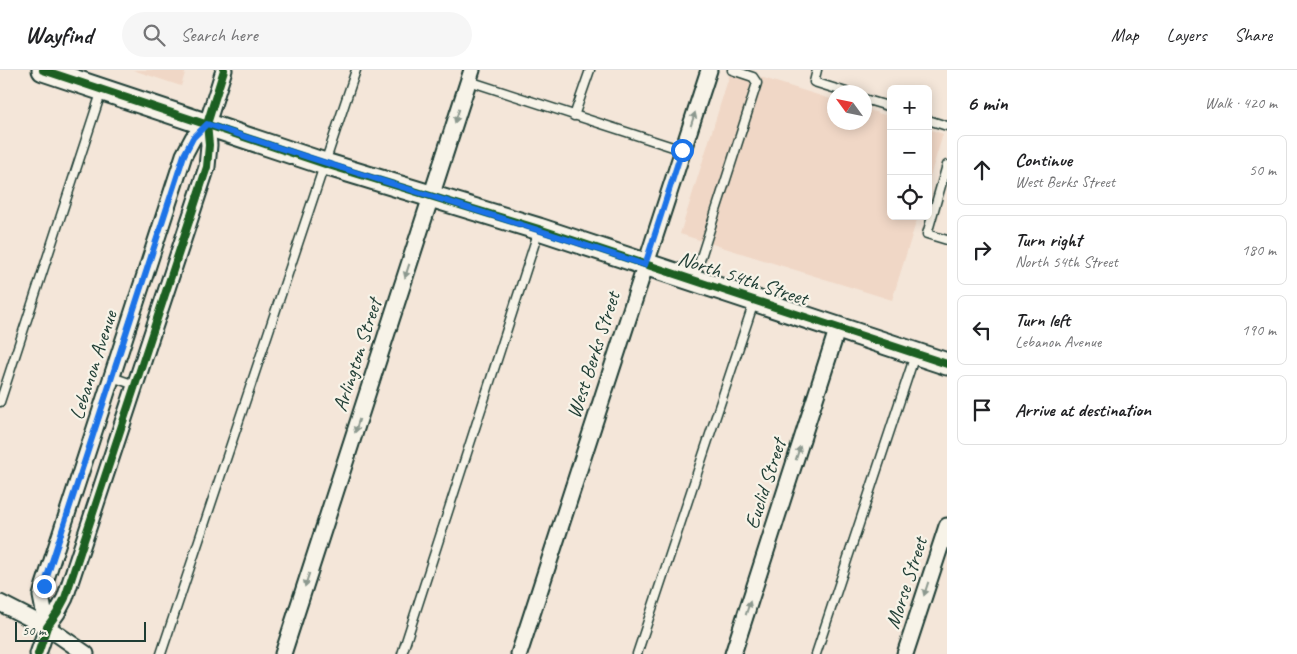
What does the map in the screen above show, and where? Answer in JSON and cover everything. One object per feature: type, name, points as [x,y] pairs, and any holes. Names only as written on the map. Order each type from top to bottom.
[{"type":"street","name":"North 54th Street","points":[[43,70],[325,164],[539,229],[947,364]]},
{"type":"street","name":"Lebanon Avenue","points":[[38,654],[47,627],[57,614],[65,598],[206,167],[209,145],[207,124],[224,70]]},
{"type":"street","name":"West Berks Street","points":[[519,654],[709,70]]},
{"type":"street","name":"Arlington Street","points":[[283,654],[470,76]]},
{"type":"street","name":"Lebanon Avenue","points":[[47,627],[41,596],[184,155],[193,138],[207,124]]},
{"type":"street","name":"Euclid Street","points":[[733,654],[838,327]]},
{"type":"street","name":"Morse Street","points":[[905,654],[947,526]]},
{"type":"street","points":[[0,603],[47,627],[86,654]]},
{"type":"lane","points":[[161,654],[356,70]]},
{"type":"lane","points":[[574,116],[590,70]]},
{"type":"lane","points":[[693,280],[757,83],[753,77],[732,70]]},
{"type":"lane","points":[[817,70],[814,82],[827,86]]},
{"type":"lane","points":[[470,76],[574,116],[682,150]]},
{"type":"lane","points":[[0,402],[102,89]]},
{"type":"lane","points":[[872,102],[887,107]]},
{"type":"lane","points":[[932,121],[947,126]]},
{"type":"lane","points":[[947,165],[926,234],[947,240]]},
{"type":"lane","points":[[402,654],[539,229]]},
{"type":"lane","points":[[637,654],[755,300]]},
{"type":"lane","points":[[816,654],[916,354]]},
{"type":"lane","points":[[112,377],[135,385]]},
{"type":"shaded area","points":[[133,70],[186,70],[181,86]]},
{"type":"shaded area","points":[[731,70],[738,70],[827,98],[827,130],[872,130],[872,111],[887,116],[887,220],[917,220],[892,300],[680,234]]},
{"type":"shaded area","points":[[932,130],[943,134],[932,170]]},
{"type":"cycle path","points":[[43,70],[325,164],[539,229],[947,364]]},
{"type":"cycle path","points":[[38,654],[47,627],[65,598],[207,167],[209,145],[207,124],[224,70]]},
{"type":"route","points":[[44,586],[184,155],[193,138],[207,124],[325,164],[539,229],[645,265],[682,150]]}]
